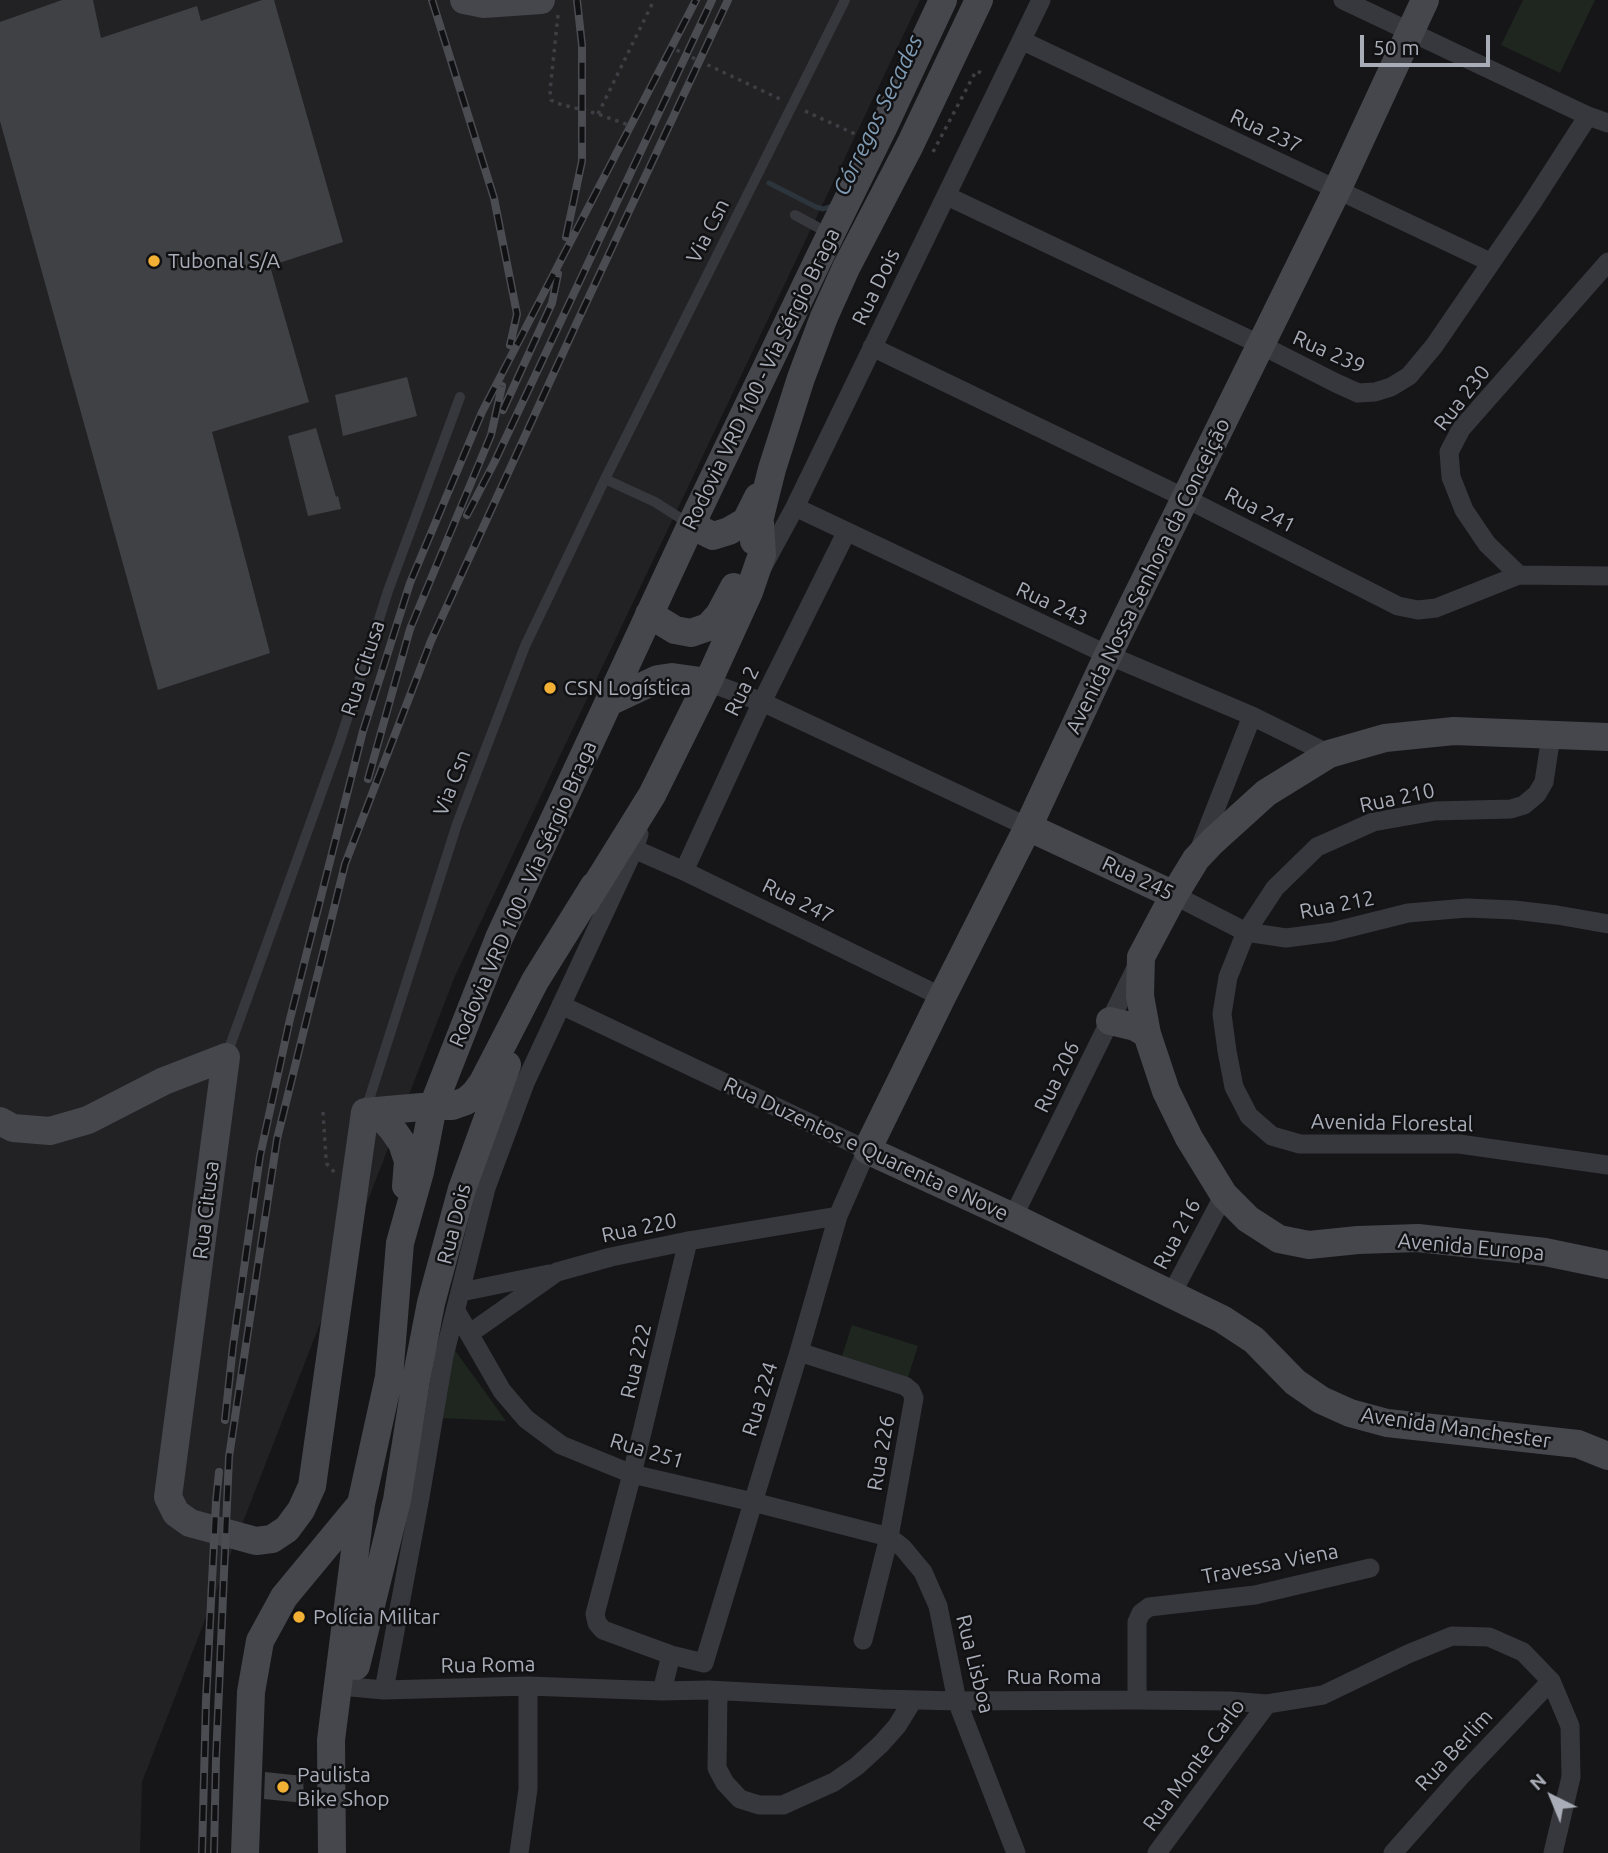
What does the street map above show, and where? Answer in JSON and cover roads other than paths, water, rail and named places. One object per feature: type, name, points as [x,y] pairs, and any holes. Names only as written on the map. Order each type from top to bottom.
[{"type":"main road","points":[[464,0],[484,4],[549,7]]},
{"type":"main road","name":"Rodovia VRD 100 - Via Sérgio Braga","points":[[333,1853],[331,1740],[361,1504],[389,1377],[400,1243],[420,1172],[433,1106],[499,938],[691,525],[943,0]]},
{"type":"main road","name":"Rodovia VRD 100 - Via Sérgio Braga","points":[[333,1853],[351,1688],[409,1499],[416,1380],[431,1303],[462,1189],[523,1023],[594,886],[652,795],[749,592],[762,555],[760,523],[772,469],[803,370],[846,268],[910,145],[979,0]]},
{"type":"main road","name":"Avenida Nossa Senhora da Conceição","points":[[867,1150],[1028,827],[1108,655],[1337,190],[1425,0]]},
{"type":"main road","points":[[691,525],[713,536],[746,521],[772,469]]},
{"type":"main road","points":[[649,614],[675,630],[691,633],[708,627],[719,615],[739,578],[750,556],[760,523]]},
{"type":"main road","points":[[608,702],[658,679],[672,677],[708,682]]},
{"type":"main road","points":[[1141,957],[1196,859],[1266,793],[1329,754],[1385,738],[1454,731],[1608,737]]},
{"type":"main road","name":"Rua 245","points":[[1028,827],[1174,895]]},
{"type":"main road","points":[[371,1112],[452,1106],[466,1101],[475,1093],[535,981],[594,886]]},
{"type":"main road","name":"Avenida Europa","points":[[1141,957],[1140,996],[1147,1034],[1166,1091],[1189,1138],[1224,1195],[1248,1219],[1279,1239],[1309,1245],[1418,1238],[1545,1252],[1608,1265]]},
{"type":"main road","points":[[1110,1021],[1124,1023],[1147,1034]]},
{"type":"main road","points":[[0,1121],[13,1128],[50,1131],[88,1120],[164,1081],[226,1058]]},
{"type":"main road","name":"Rua Citusa","points":[[226,1058],[168,1497],[176,1513],[190,1523],[256,1541],[272,1539],[286,1529],[301,1510],[312,1486],[354,1187],[371,1112]]},
{"type":"main road","points":[[371,1112],[393,1130],[402,1143],[408,1161],[400,1243]]},
{"type":"main road","name":"Rua Duzentos e Quarenta e Nove","points":[[867,1150],[1171,1294]]},
{"type":"main road","name":"Avenida Manchester","points":[[1171,1294],[1222,1319],[1254,1340],[1295,1382],[1350,1413],[1387,1423],[1578,1444],[1608,1456]]},
{"type":"main road","points":[[389,1377],[381,1488],[389,1498],[409,1499]]},
{"type":"main road","points":[[245,1853],[251,1692],[260,1642],[284,1597],[361,1504]]},
{"type":"street","name":"Rua Dois","points":[[749,592],[795,507],[1041,0]]},
{"type":"street","points":[[1343,0],[1608,123]]},
{"type":"street","name":"Rua 237","points":[[1023,41],[1490,262]]},
{"type":"street","name":"Rua 239","points":[[947,196],[1359,393],[1391,387],[1409,376],[1434,346],[1588,116]]},
{"type":"street","name":"Rua 230","points":[[1520,575],[1487,544],[1464,510],[1451,477],[1449,452],[1461,429],[1608,262]]},
{"type":"street","name":"Rua 241","points":[[872,347],[1185,498],[1398,606],[1418,610],[1436,608],[1520,575]]},
{"type":"street","name":"Rua 243","points":[[795,507],[1108,655],[1252,716],[1329,754]]},
{"type":"street","name":"Rua 2","points":[[684,871],[762,702],[846,533]]},
{"type":"street","points":[[1520,575],[1608,576]]},
{"type":"street","points":[[708,682],[762,702],[1028,827]]},
{"type":"street","points":[[1196,859],[1252,716]]},
{"type":"street","name":"Rua 210","points":[[1246,932],[1275,888],[1317,847],[1373,822],[1435,811],[1511,809],[1524,805],[1544,782],[1551,736]]},
{"type":"street","name":"Rua Dois","points":[[384,1690],[409,1499],[486,1188],[525,1083],[634,849],[652,795]]},
{"type":"street","name":"Rua 247","points":[[634,849],[942,997]]},
{"type":"street","name":"Rua 245","points":[[1174,895],[1246,932]]},
{"type":"street","name":"Rua 212","points":[[1246,932],[1286,938],[1332,932],[1408,913],[1467,908],[1514,910],[1608,924]]},
{"type":"street","name":"Avenida Florestal","points":[[1246,932],[1228,977],[1222,1014],[1225,1039],[1234,1087],[1249,1116],[1272,1136],[1300,1144],[1459,1144],[1608,1165]]},
{"type":"street","name":"Rua 206","points":[[1013,1217],[1141,957]]},
{"type":"street","name":"Rua Duzentos e Quarenta e Nove","points":[[561,1005],[867,1150]]},
{"type":"street","name":"Rua 224","points":[[671,1655],[704,1664],[838,1216],[867,1150]]},
{"type":"street","name":"Rua 216","points":[[1171,1294],[1224,1195]]},
{"type":"street","name":"Rua 220","points":[[469,1334],[557,1272],[611,1256],[838,1216]]},
{"type":"street","name":"Rua 222","points":[[671,1655],[603,1630],[597,1623],[595,1614],[688,1241]]},
{"type":"street","points":[[458,1301],[557,1272]]},
{"type":"street","name":"Rua 251","points":[[458,1301],[469,1334],[502,1391],[526,1419],[561,1445],[632,1474],[889,1537]]},
{"type":"street","name":"Rua 226","points":[[799,1352],[905,1386],[914,1398],[889,1537],[863,1640]]},
{"type":"street","name":"Rua Lisboa","points":[[889,1537],[903,1548],[923,1572],[937,1605],[957,1701],[1016,1853]]},
{"type":"street","name":"Travessa Viena","points":[[1137,1699],[1137,1622],[1141,1613],[1149,1607],[1255,1595],[1370,1568]]},
{"type":"street","name":"Rua Roma","points":[[351,1688],[384,1690],[528,1686],[913,1700],[1137,1699],[1267,1704],[1323,1695],[1452,1636],[1489,1637],[1523,1652],[1551,1681],[1570,1726],[1571,1777],[1553,1853]]},
{"type":"street","points":[[662,1691],[671,1655]]},
{"type":"street","name":"Rua Berlim","points":[[1393,1853],[1551,1681]]},
{"type":"street","points":[[519,1853],[528,1789],[528,1686]]},
{"type":"street","points":[[718,1691],[717,1768],[725,1783],[740,1799],[759,1805],[783,1805],[834,1782],[881,1744],[897,1726],[913,1700]]},
{"type":"street","name":"Rua Monte Carlo","points":[[1163,1850],[1267,1704]]},
{"type":"lane","name":"Via Csn","points":[[371,1112],[462,812],[525,646],[605,479],[845,0]]},
{"type":"lane","points":[[795,215],[831,234]]},
{"type":"lane","name":"Rua Citusa","points":[[226,1058],[340,741],[387,591],[460,397]]},
{"type":"lane","points":[[605,479],[654,502],[691,525]]},
{"type":"waterway","name":"Córregos Secades","points":[[769,183],[816,207],[823,209],[832,206]]},
{"type":"railway","points":[[432,0],[494,198],[517,314],[510,345]]},
{"type":"railway","points":[[566,237],[582,161],[582,45],[577,0]]},
{"type":"railway","points":[[225,1420],[260,1156],[290,1019],[363,731],[410,583],[482,412],[696,0]]},
{"type":"railway","points":[[467,515],[712,0]]},
{"type":"railway","points":[[214,1853],[229,1457],[277,1139],[345,864],[431,641],[728,0]]},
{"type":"railway","points":[[503,410],[552,303],[558,274]]},
{"type":"railway","points":[[368,779],[410,629],[491,435],[502,386]]},
{"type":"railway","points":[[202,1853],[206,1701],[219,1472]]},
{"type":"place","name":"Tubonal S/A","points":[[154,261]]},
{"type":"place","name":"CSN Logística","points":[[550,688]]},
{"type":"place","name":"Polícia Militar","points":[[299,1617]]},
{"type":"place","name":"Paulista Bike Shop","points":[[283,1787]]}]
